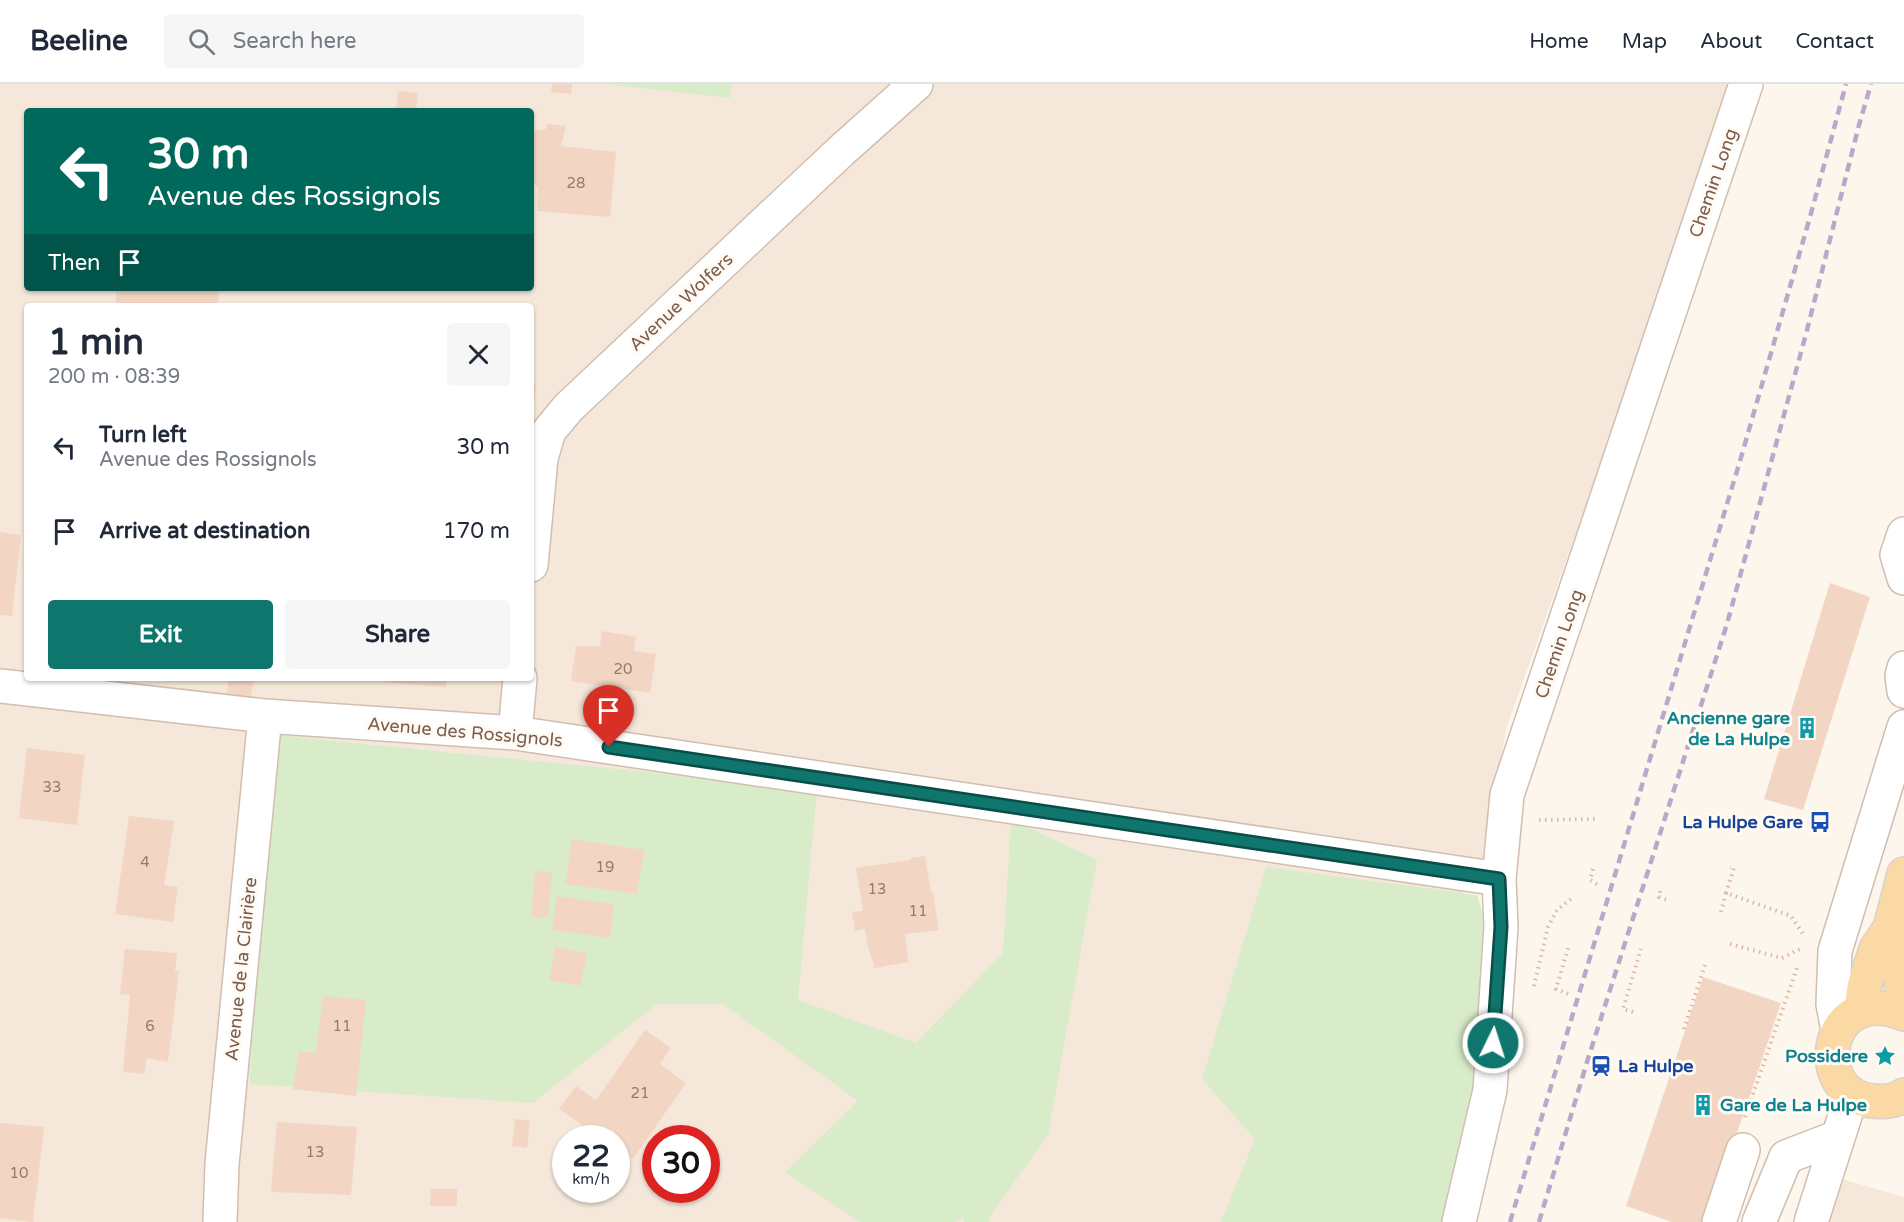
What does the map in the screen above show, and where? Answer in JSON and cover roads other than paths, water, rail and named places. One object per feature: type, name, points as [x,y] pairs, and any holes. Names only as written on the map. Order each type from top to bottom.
[{"type":"main road","points":[[1904,874],[1890,928],[1876,949],[1864,987],[1849,1021],[1832,1048],[1833,1065],[1839,1081],[1852,1094],[1867,1101],[1883,1102],[1904,1095]]},
{"type":"main road","points":[[1849,1021],[1882,1007],[1903,1013],[1899,950],[1890,928]]},
{"type":"street","name":"Avenue Wolfers","points":[[534,533],[541,458],[549,431],[568,408],[789,199],[916,84]]},
{"type":"street","name":"Chemin Long","points":[[1460,1222],[1490,1090],[1501,927],[1499,879],[1507,795],[1746,84]]},
{"type":"street","points":[[1904,534],[1898,555],[1904,578]]},
{"type":"street","points":[[1904,668],[1902,676],[1904,691]]},
{"type":"street","points":[[515,733],[520,681]]},
{"type":"street","name":"Avenue des Rossignols","points":[[0,686],[265,716],[515,733],[1499,879]]},
{"type":"street","name":"Avenue de la Clairière","points":[[220,1222],[222,1164],[265,716]]},
{"type":"street","points":[[1849,1021],[1833,1004],[1835,951],[1904,728]]},
{"type":"street","points":[[1811,1222],[1852,1094]]},
{"type":"street","points":[[1719,1222],[1743,1137]]},
{"type":"street","points":[[1759,1222],[1785,1157],[1838,1137]]},
{"type":"railway","points":[[1510,1222],[1740,461],[1846,84]]},
{"type":"railway","points":[[1539,1222],[1587,1062],[1727,624],[1871,84]]},
{"type":"place","name":"Ancienne gare de La Hulpe","points":[[1807,728]]},
{"type":"place","name":"La Hulpe Gare","points":[[1820,822]]},
{"type":"place","name":"Possidere","points":[[1885,1056]]},
{"type":"place","name":"La Hulpe","points":[[1601,1066]]},
{"type":"place","name":"Gare de La Hulpe","points":[[1703,1105]]}]
